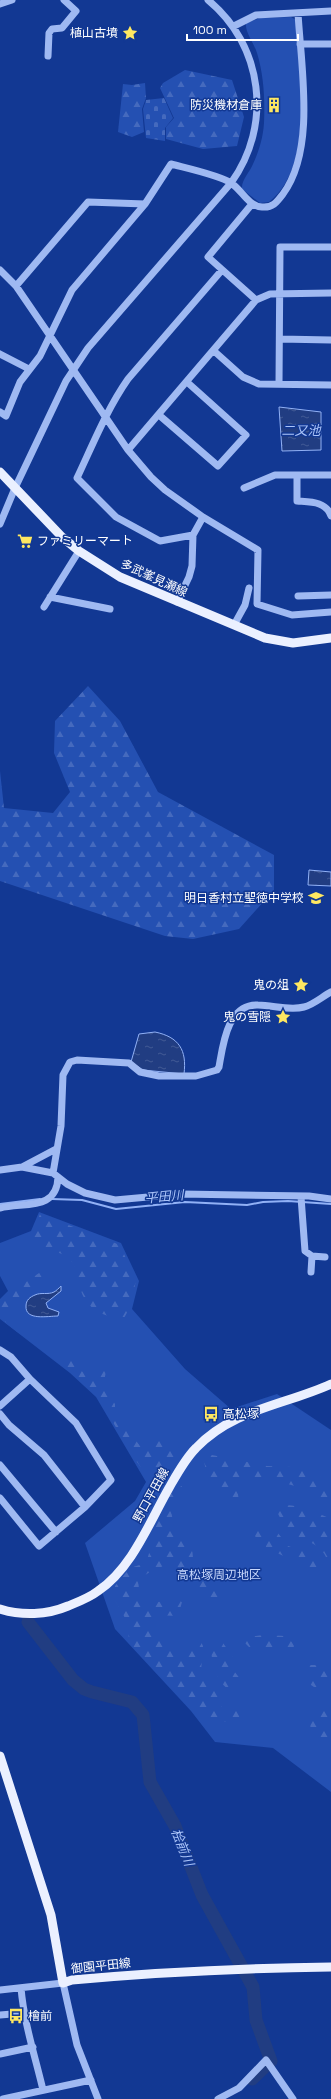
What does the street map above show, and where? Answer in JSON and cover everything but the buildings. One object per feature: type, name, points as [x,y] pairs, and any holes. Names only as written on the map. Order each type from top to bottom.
[{"type":"main road","name":"多武峯見瀬線","points":[[0,472],[50,525],[79,551],[120,577],[176,602],[265,638],[280,641],[309,642],[331,638]]},
{"type":"main road","name":"野口平田線","points":[[0,1609],[25,1614],[58,1610],[98,1591],[125,1565],[180,1469],[196,1448],[224,1425],[246,1414],[331,1384]]},
{"type":"main road","name":"御園平田線","points":[[0,1756],[51,1915],[63,1983],[72,1980],[140,1973],[238,1968],[331,1967]]},
{"type":"street","points":[[48,56],[49,33],[52,29],[62,28],[76,11],[64,0]]},
{"type":"street","points":[[0,524],[15,488],[73,370],[88,348],[231,183],[245,161],[250,149],[256,112],[255,86],[251,62],[248,52],[234,26],[208,0]]},
{"type":"street","points":[[234,26],[256,16],[331,11]]},
{"type":"street","points":[[0,412],[6,416],[20,382],[40,356],[72,290],[145,204],[171,164],[231,183],[252,204],[266,207],[272,207],[289,186],[299,162],[304,134],[298,13]]},
{"type":"street","points":[[300,44],[331,44]]},
{"type":"street","points":[[16,286],[88,202],[145,204]]},
{"type":"street","points":[[252,204],[208,257],[256,300]]},
{"type":"street","points":[[279,384],[280,247],[331,247]]},
{"type":"street","points":[[0,270],[16,286],[73,370],[106,415],[128,450],[151,477],[165,490],[203,517],[258,550],[257,604],[292,615],[331,612]]},
{"type":"street","points":[[193,535],[160,541],[116,517],[77,478],[106,415],[128,379],[222,270]]},
{"type":"street","points":[[128,450],[256,300],[270,294],[279,293],[331,293]]},
{"type":"street","points":[[280,339],[331,340]]},
{"type":"street","points":[[214,351],[250,381],[259,384],[331,385]]},
{"type":"street","points":[[0,354],[29,369]]},
{"type":"street","points":[[159,415],[218,466],[246,435],[187,382]]},
{"type":"street","points":[[244,488],[275,475],[331,475]]},
{"type":"street","points":[[297,475],[297,501],[314,502],[323,505],[331,516]]},
{"type":"street","points":[[176,602],[185,586],[192,566],[193,535],[203,517]]},
{"type":"street","points":[[44,607],[79,551]]},
{"type":"street","points":[[234,625],[245,605],[249,588]]},
{"type":"street","points":[[298,596],[331,596]]},
{"type":"street","points":[[50,597],[110,609]]},
{"type":"street","points":[[0,1208],[45,1202],[54,1195],[56,1149],[60,1126],[63,1075],[70,1062],[77,1060],[129,1063],[140,1072],[150,1076],[196,1076],[217,1070],[226,1032],[239,1012],[250,1006],[258,1005],[292,1008],[307,1007],[331,992]]},
{"type":"street","points":[[0,1170],[22,1167],[56,1149]]},
{"type":"street","points":[[22,1167],[56,1175],[85,1193],[115,1200],[181,1194],[301,1200],[331,1199]]},
{"type":"street","points":[[301,1200],[305,1251],[312,1256],[325,1257]]},
{"type":"street","points":[[311,1272],[312,1256]]},
{"type":"street","points":[[0,1498],[39,1546],[85,1506],[111,1480],[76,1423],[30,1379],[11,1357],[2,1354]]},
{"type":"street","points":[[0,1406],[30,1379]]},
{"type":"street","points":[[0,1414],[9,1425],[44,1454],[85,1506]]},
{"type":"street","points":[[0,1465],[56,1532]]},
{"type":"street","points":[[0,1990],[63,1983],[77,2045],[98,2099]]},
{"type":"street","points":[[22,1988],[24,2013],[34,2048],[42,2090]]},
{"type":"street","points":[[0,2015],[24,2013]]},
{"type":"street","points":[[0,2054],[34,2048]]},
{"type":"street","points":[[218,2099],[239,2088],[266,2060],[293,2099]]},
{"type":"street","points":[[3,2099],[91,2080]]},
{"type":"green space","points":[[291,17],[296,20],[301,91],[299,142],[293,165],[284,186],[269,202],[260,203],[242,189],[243,182],[252,167],[260,144],[264,114],[264,88],[261,70],[257,53],[247,30],[246,23],[260,18]]},
{"type":"green space","points":[[185,70],[232,80],[244,117],[237,146],[203,149],[166,139],[166,127],[174,118],[160,88],[163,83]]},
{"type":"green space","points":[[145,83],[146,98],[142,109],[144,132],[132,137],[118,132],[123,84],[132,85]]},
{"type":"green space","points":[[164,98],[173,118],[165,128],[165,141],[146,138],[143,109],[146,100]]},
{"type":"green space","points":[[88,686],[120,721],[158,792],[274,855],[274,890],[239,929],[193,939],[165,936],[0,881],[0,771],[4,808],[53,813],[70,792],[54,753],[55,721]]},
{"type":"green space","name":"高松塚周辺地区","points":[[39,1212],[121,1243],[139,1281],[132,1309],[185,1369],[231,1409],[277,1394],[331,1430],[331,1792],[273,1748],[215,1742],[191,1711],[115,1629],[85,1543],[135,1501],[146,1482],[96,1397],[70,1373],[0,1319],[0,1299],[8,1291],[0,1276],[0,1243],[31,1231]]},
{"type":"green space","points":[[40,1214],[120,1245],[136,1281],[129,1309],[124,1318],[117,1318],[103,1314],[91,1307],[83,1295],[76,1268],[72,1261],[63,1255],[38,1244],[33,1233]]},
{"type":"green space","points":[[48,1267],[50,1269],[49,1276],[25,1291],[11,1307],[11,1318],[23,1336],[9,1326],[3,1319],[0,1310],[0,1303],[11,1292]]},
{"type":"green space","points":[[69,1358],[87,1376],[95,1377],[102,1370],[106,1371],[103,1387],[115,1404],[115,1415],[141,1447],[162,1440],[172,1450],[175,1458],[164,1475],[158,1469],[143,1470],[134,1458],[97,1395],[60,1363]]},
{"type":"green space","points":[[212,1455],[267,1466],[291,1467],[330,1480],[331,1505],[318,1496],[293,1485],[248,1477],[237,1486],[239,1502],[222,1498],[213,1488],[207,1474],[203,1458]]},
{"type":"green space","points":[[182,1486],[181,1495],[170,1506],[173,1521],[192,1547],[193,1558],[203,1574],[212,1574],[221,1588],[218,1606],[195,1594],[174,1563],[155,1569],[138,1581],[140,1596],[151,1603],[177,1599],[182,1602],[178,1616],[154,1615],[148,1624],[153,1632],[161,1638],[168,1650],[178,1654],[186,1650],[189,1641],[198,1636],[203,1646],[201,1671],[212,1685],[218,1689],[222,1707],[229,1711],[235,1708],[242,1710],[238,1720],[223,1722],[199,1717],[130,1643],[125,1618],[114,1598],[115,1586],[130,1568],[146,1563],[162,1508],[174,1491]]},
{"type":"green space","points":[[287,1505],[304,1507],[331,1519],[331,1579],[329,1578],[329,1568],[324,1553],[306,1540],[289,1535],[274,1506]]},
{"type":"green space","points":[[261,1527],[274,1528],[288,1546],[314,1555],[319,1562],[315,1570],[268,1549],[260,1540],[247,1530]]},
{"type":"green space","points":[[263,1635],[286,1636],[295,1645],[291,1650],[279,1647],[249,1647],[243,1641],[248,1637]]},
{"type":"green space","points":[[221,1640],[234,1659],[234,1671],[244,1684],[241,1690],[229,1690],[220,1680],[215,1670],[209,1646]]},
{"type":"green space","points":[[306,1665],[321,1665],[327,1675],[331,1676],[331,1689],[314,1687],[308,1683]]},
{"type":"green space","points":[[328,1708],[331,1708],[331,1751],[312,1737],[310,1724],[315,1717]]},
{"type":"water","name":"二又池","points":[[279,407],[321,412],[321,450],[282,451]]},
{"type":"water","points":[[309,870],[331,872],[331,886],[308,885]]},
{"type":"water","points":[[155,1032],[170,1037],[180,1046],[184,1058],[184,1074],[143,1070],[131,1062],[139,1034]]},
{"type":"water","points":[[61,1286],[61,1291],[46,1303],[48,1308],[59,1312],[58,1316],[38,1317],[29,1314],[26,1306],[30,1298],[37,1294],[54,1292]]},
{"type":"waterway","name":"平田川","points":[[0,1204],[40,1199]]},
{"type":"waterway","name":"平田川","points":[[52,1199],[82,1200],[116,1209],[185,1202],[247,1205],[263,1202],[288,1201],[331,1204]]},
{"type":"waterway","name":"桧前川","points":[[28,1622],[73,1680],[84,1689],[132,1702],[143,1715],[150,1782],[175,1826],[202,1895],[253,1987],[256,2020],[271,2061],[252,2079]]},
{"type":"place","name":"植山古墳","points":[[130,33]]},
{"type":"place","name":"防災機材倉庫","points":[[274,105]]},
{"type":"place","name":"ファミリーマート","points":[[25,541]]},
{"type":"place","name":"明日香村立聖徳中学校","points":[[316,898]]},
{"type":"place","name":"鬼の俎","points":[[301,985]]},
{"type":"place","name":"鬼の雪隠","points":[[283,1017]]},
{"type":"place","name":"高松塚","points":[[211,1414]]},
{"type":"place","name":"檜前","points":[[16,2016]]}]
